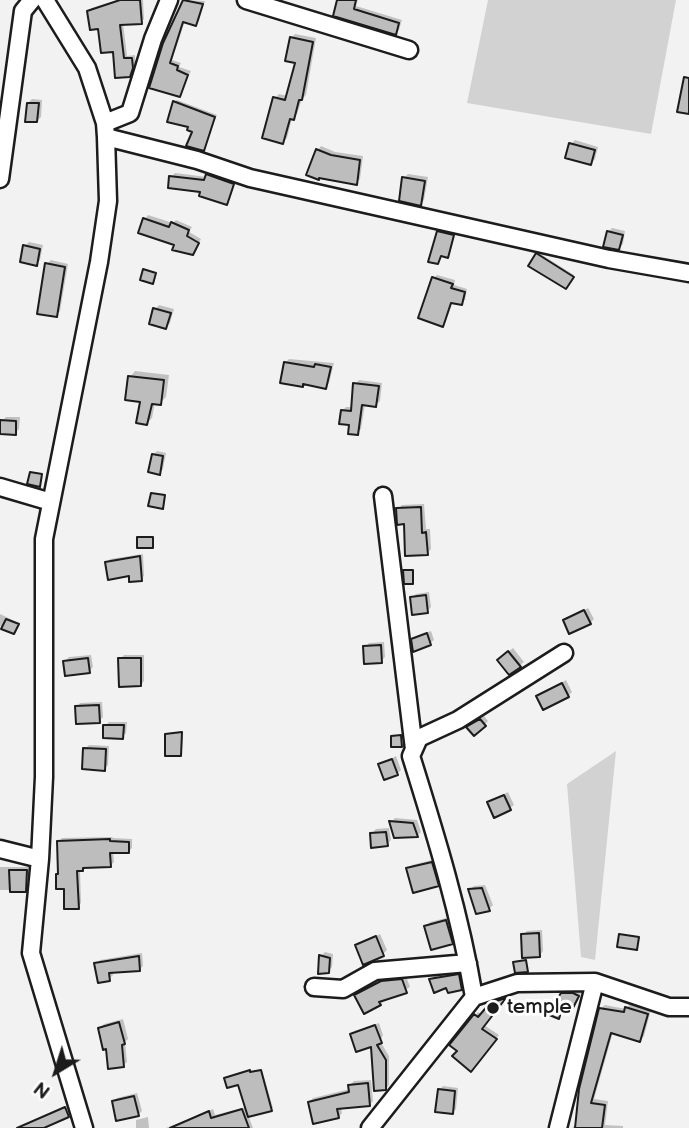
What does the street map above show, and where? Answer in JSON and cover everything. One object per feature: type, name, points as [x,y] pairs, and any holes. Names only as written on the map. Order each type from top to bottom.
[{"type":"street","points":[[0,179],[23,10],[33,0]]},
{"type":"street","points":[[45,0],[87,68],[105,130],[108,201],[99,262],[44,539],[44,776],[31,953],[84,1128]]},
{"type":"street","points":[[105,130],[130,113],[153,39],[169,0]]},
{"type":"street","points":[[246,0],[292,7],[408,50]]},
{"type":"street","points":[[105,130],[250,178],[610,259],[689,273]]},
{"type":"street","points":[[0,487],[51,502]]},
{"type":"street","points":[[383,496],[414,750]]},
{"type":"street","points":[[474,997],[464,936],[411,757],[419,738],[458,720],[564,653]]},
{"type":"street","points":[[0,849],[40,859]]},
{"type":"street","points":[[314,987],[342,989],[375,971],[468,963]]},
{"type":"street","points":[[558,1128],[558,1119],[595,982]]},
{"type":"street","points":[[370,1128],[474,997],[517,983],[595,982],[669,1007],[689,1007]]},
{"type":"shaded area","points":[[488,0],[676,0],[651,134],[467,103]]},
{"type":"shaded area","points":[[616,751],[595,960],[581,957],[567,784]]},
{"type":"building","points":[[120,0],[140,0],[142,24],[120,25],[124,58],[132,58],[133,68],[130,77],[115,78],[113,52],[101,53],[98,29],[90,30],[87,11]]},
{"type":"building","points":[[183,0],[203,4],[196,26],[183,22],[170,63],[188,75],[180,97],[149,88],[163,43]]},
{"type":"building","points":[[337,0],[356,0],[354,9],[399,23],[396,35],[333,16]]},
{"type":"building","points":[[290,37],[313,42],[302,100],[299,100],[294,120],[290,119],[283,144],[262,138],[273,97],[285,100],[295,63],[285,61]]},
{"type":"building","points":[[684,77],[689,78],[689,114],[677,112]]},
{"type":"building","points":[[173,101],[215,117],[204,151],[186,146],[192,132],[187,130],[188,127],[167,122]]},
{"type":"building","points":[[27,103],[39,103],[37,122],[25,122]]},
{"type":"building","points":[[569,143],[595,150],[591,165],[565,158]]},
{"type":"building","points":[[316,149],[331,155],[360,160],[357,185],[319,180],[306,175]]},
{"type":"building","points":[[206,174],[234,184],[227,205],[199,196],[200,192],[168,188],[169,176],[204,180]]},
{"type":"building","points":[[402,177],[425,181],[421,206],[399,201]]},
{"type":"building","points":[[143,218],[169,227],[171,222],[189,230],[187,236],[199,243],[193,255],[172,250],[174,245],[138,233]]},
{"type":"building","points":[[437,231],[454,235],[448,258],[441,256],[438,264],[428,262]]},
{"type":"building","points":[[607,231],[623,235],[619,250],[603,247]]},
{"type":"building","points":[[23,245],[40,249],[37,266],[20,262]]},
{"type":"building","points":[[536,253],[574,277],[566,289],[528,266]]},
{"type":"building","points":[[45,263],[65,267],[57,317],[37,314]]},
{"type":"building","points":[[143,269],[156,273],[153,284],[140,280]]},
{"type":"building","points":[[432,277],[453,284],[451,288],[465,292],[462,305],[451,303],[443,327],[418,318]]},
{"type":"building","points":[[153,308],[171,313],[166,329],[149,324]]},
{"type":"building","points":[[284,362],[331,367],[326,389],[280,383]]},
{"type":"building","points":[[128,376],[164,380],[161,405],[152,404],[147,425],[136,423],[140,402],[125,400]]},
{"type":"building","points":[[353,383],[379,386],[376,407],[362,405],[358,435],[348,434],[349,425],[339,424],[341,410],[351,411]]},
{"type":"building","points":[[0,420],[16,421],[16,435],[0,434]]},
{"type":"building","points":[[152,454],[163,456],[160,475],[148,472]]},
{"type":"building","points":[[30,472],[42,474],[40,487],[27,484]]},
{"type":"building","points":[[151,493],[165,495],[163,509],[148,506]]},
{"type":"building","points":[[421,507],[422,533],[426,532],[428,555],[405,556],[404,524],[397,525],[396,508]]},
{"type":"building","points":[[137,537],[153,537],[153,548],[137,548]]},
{"type":"building","points":[[140,556],[142,581],[129,582],[129,576],[108,580],[105,562]]},
{"type":"building","points":[[403,570],[413,570],[413,584],[404,584]]},
{"type":"building","points":[[426,595],[428,613],[412,615],[410,597]]},
{"type":"building","points":[[584,610],[591,624],[569,634],[563,620]]},
{"type":"building","points":[[6,619],[19,624],[14,634],[1,629]]},
{"type":"building","points":[[427,633],[431,645],[413,652],[411,639]]},
{"type":"building","points":[[381,645],[382,663],[364,664],[363,646]]},
{"type":"building","points":[[508,651],[521,667],[509,675],[497,660]]},
{"type":"building","points":[[88,658],[90,673],[65,676],[63,661]]},
{"type":"building","points":[[118,658],[141,658],[141,686],[119,687]]},
{"type":"building","points":[[562,683],[569,697],[543,710],[536,696]]},
{"type":"building","points":[[99,705],[100,723],[76,724],[75,706]]},
{"type":"building","points":[[480,719],[486,726],[474,736],[466,727]]},
{"type":"building","points":[[103,725],[124,725],[123,739],[103,738]]},
{"type":"building","points":[[182,732],[181,756],[165,756],[165,734]]},
{"type":"building","points":[[401,735],[402,747],[391,747],[391,736]]},
{"type":"building","points":[[83,748],[106,749],[105,771],[82,769]]},
{"type":"building","points":[[392,759],[398,775],[384,780],[378,764]]},
{"type":"building","points":[[504,795],[511,810],[494,818],[487,802]]},
{"type":"building","points":[[389,821],[413,823],[418,837],[394,838]]},
{"type":"building","points":[[386,832],[388,846],[371,848],[370,833]]},
{"type":"building","points":[[110,839],[129,842],[129,853],[110,853],[111,867],[83,868],[83,871],[77,871],[79,909],[64,909],[64,889],[56,889],[57,841]]},
{"type":"building","points":[[432,862],[439,886],[413,893],[406,868]]},
{"type":"building","points":[[9,870],[27,870],[26,892],[10,892]]},
{"type":"building","points":[[482,888],[490,911],[476,914],[468,889]]},
{"type":"building","points":[[446,920],[453,944],[431,950],[424,926]]},
{"type":"building","points":[[539,933],[540,957],[522,958],[521,934]]},
{"type":"building","points":[[619,934],[639,937],[637,950],[617,947]]},
{"type":"building","points":[[376,936],[384,956],[363,965],[355,945]]},
{"type":"building","points":[[319,955],[330,958],[329,973],[318,974]]},
{"type":"building","points":[[139,956],[140,971],[109,973],[110,981],[98,983],[94,963]]},
{"type":"building","points":[[526,960],[528,972],[515,973],[513,962]]},
{"type":"building","points":[[459,974],[462,990],[448,993],[446,988],[434,993],[429,979]]},
{"type":"building","points":[[402,979],[407,993],[379,1002],[381,1005],[364,1014],[354,995],[381,981]]},
{"type":"building","points":[[561,993],[579,996],[573,1008],[557,999]]},
{"type":"building","points":[[506,998],[482,1029],[497,1039],[471,1072],[452,1056],[457,1051],[449,1045],[474,1014],[478,1017],[490,1003]]},
{"type":"building","points":[[552,1001],[563,1005],[559,1019],[547,1014]]},
{"type":"building","points":[[625,1007],[648,1014],[640,1042],[611,1033],[591,1103],[605,1105],[602,1128],[575,1128],[579,1089],[599,1008],[624,1012]]},
{"type":"building","points":[[119,1022],[125,1044],[122,1045],[124,1067],[108,1069],[106,1049],[103,1050],[98,1028]]},
{"type":"building","points":[[375,1025],[382,1043],[377,1045],[386,1060],[386,1090],[374,1091],[371,1047],[356,1052],[350,1034]]},
{"type":"building","points":[[250,1070],[261,1070],[272,1111],[248,1117],[238,1085],[227,1088],[224,1078]]},
{"type":"building","points":[[368,1083],[370,1106],[337,1109],[339,1118],[313,1124],[308,1102],[349,1092],[348,1085]]},
{"type":"building","points":[[438,1089],[455,1091],[453,1114],[435,1112]]},
{"type":"building","points":[[134,1096],[139,1116],[116,1121],[112,1101]]},
{"type":"building","points":[[65,1107],[69,1117],[44,1128],[17,1128]]},
{"type":"building","points":[[242,1109],[249,1128],[170,1128],[209,1111],[211,1118]]},
{"type":"place","name":"temple","points":[[493,1008]]}]
